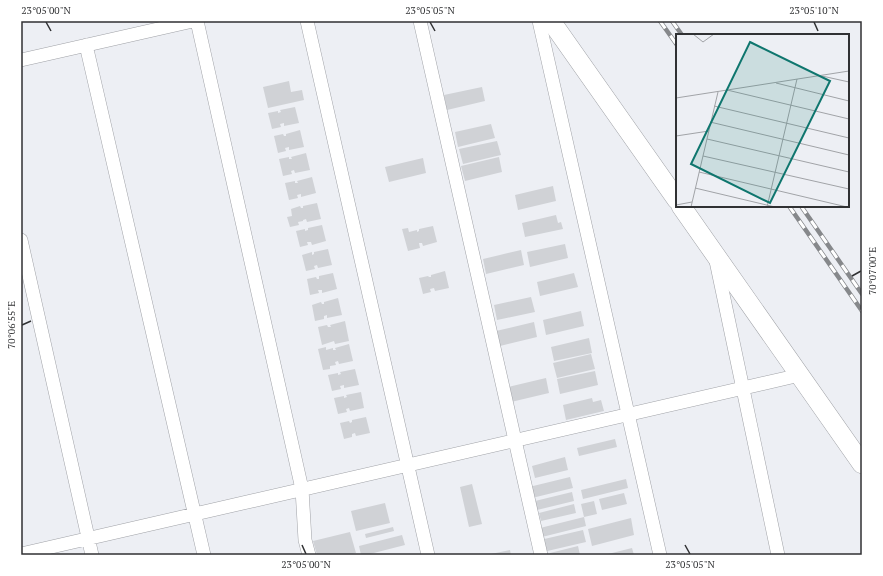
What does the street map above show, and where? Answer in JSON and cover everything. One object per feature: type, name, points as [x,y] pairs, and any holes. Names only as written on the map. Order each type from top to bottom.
[{"type":"main road","points":[[551,21],[676,199]]},
{"type":"main road","points":[[682,207],[862,464]]},
{"type":"street","points":[[21,60],[193,21]]},
{"type":"street","points":[[197,21],[302,489],[305,540],[309,555]]},
{"type":"street","points":[[307,21],[428,555]]},
{"type":"street","points":[[420,21],[541,555]]},
{"type":"street","points":[[539,21],[660,555]]},
{"type":"street","points":[[86,45],[204,555]]},
{"type":"street","points":[[21,240],[92,555]]},
{"type":"street","points":[[714,253],[778,555]]},
{"type":"street","points":[[21,554],[800,375]]},
{"type":"building","points":[[289,81],[291,92],[302,90],[304,100],[268,108],[263,87]]},
{"type":"building","points":[[482,87],[485,101],[447,110],[444,95]]},
{"type":"building","points":[[295,107],[299,123],[284,126],[284,123],[280,124],[281,127],[272,129],[268,113],[278,111],[278,113],[281,112],[280,110]]},
{"type":"building","points":[[491,124],[495,138],[458,147],[455,132]]},
{"type":"building","points":[[300,130],[304,147],[289,150],[289,147],[285,148],[286,151],[278,153],[274,136],[283,134],[286,136],[286,134]]},
{"type":"building","points":[[497,141],[501,155],[463,164],[459,149]]},
{"type":"building","points":[[306,153],[310,170],[295,173],[294,170],[291,171],[292,174],[283,176],[279,159],[289,157],[289,159],[292,159],[291,157]]},
{"type":"building","points":[[499,157],[502,172],[465,181],[461,166]]},
{"type":"building","points":[[423,158],[426,173],[389,182],[385,167]]},
{"type":"building","points":[[312,177],[316,193],[301,197],[301,194],[297,195],[298,198],[289,200],[285,183],[295,181],[295,183],[298,183],[297,181]]},
{"type":"building","points":[[553,186],[556,201],[518,210],[515,195]]},
{"type":"building","points":[[317,203],[321,219],[307,222],[306,219],[298,222],[299,225],[290,227],[287,217],[292,216],[291,209],[300,206],[303,208],[303,206]]},
{"type":"building","points":[[556,215],[558,223],[561,222],[563,229],[525,237],[522,223]]},
{"type":"building","points":[[322,225],[326,241],[312,245],[311,242],[307,242],[308,245],[300,247],[296,231],[305,229],[305,231],[308,230],[308,228]]},
{"type":"building","points":[[433,226],[437,242],[423,246],[422,243],[419,243],[420,248],[408,251],[402,229],[408,228],[409,232],[417,230],[417,232],[419,229]]},
{"type":"building","points":[[565,244],[568,258],[530,267],[527,252]]},
{"type":"building","points":[[328,249],[332,265],[318,268],[317,265],[314,266],[315,269],[306,271],[302,255],[312,252],[312,255],[314,252]]},
{"type":"building","points":[[521,250],[524,265],[486,274],[483,259]]},
{"type":"building","points":[[445,271],[449,288],[435,291],[434,288],[430,289],[431,292],[423,294],[419,278],[428,276],[431,277],[431,275]]},
{"type":"building","points":[[333,273],[337,289],[322,293],[322,290],[318,290],[319,293],[310,295],[307,279],[316,277],[319,279],[319,276]]},
{"type":"building","points":[[574,273],[578,287],[540,296],[537,282]]},
{"type":"building","points":[[531,297],[535,312],[497,320],[494,305]]},
{"type":"building","points":[[338,298],[342,315],[327,318],[327,315],[324,316],[324,319],[315,321],[312,305],[321,302],[324,304],[324,302]]},
{"type":"building","points":[[581,311],[584,326],[546,335],[543,320]]},
{"type":"building","points":[[345,321],[349,341],[335,344],[334,341],[322,345],[318,327],[327,325],[328,327],[331,327],[330,325]]},
{"type":"building","points":[[534,322],[537,337],[500,346],[496,331]]},
{"type":"building","points":[[589,338],[592,353],[554,361],[551,347]]},
{"type":"building","points":[[349,344],[353,361],[339,364],[338,361],[335,362],[336,365],[330,366],[330,369],[323,370],[318,349],[326,347],[326,350],[333,348],[333,350],[336,350],[335,348]]},
{"type":"building","points":[[591,354],[595,369],[557,378],[553,363]]},
{"type":"building","points":[[355,369],[359,385],[344,388],[344,385],[340,386],[341,389],[332,391],[328,375],[338,373],[338,375],[341,374],[340,372]]},
{"type":"building","points":[[595,371],[598,385],[560,394],[557,379]]},
{"type":"building","points":[[546,378],[549,393],[511,402],[508,387]]},
{"type":"building","points":[[361,392],[364,408],[350,411],[349,408],[346,409],[347,412],[338,414],[334,398],[344,396],[344,398],[347,397],[346,395]]},
{"type":"building","points":[[592,398],[593,402],[601,400],[604,411],[566,420],[563,405]]},
{"type":"building","points":[[366,417],[370,433],[356,436],[355,433],[352,434],[352,437],[344,439],[340,423],[349,421],[350,423],[352,420]]},
{"type":"building","points":[[615,439],[617,447],[579,456],[577,448]]},
{"type":"building","points":[[565,457],[568,470],[535,478],[532,466]]},
{"type":"building","points":[[570,477],[573,488],[532,498],[529,487]]},
{"type":"building","points":[[626,479],[628,488],[583,499],[581,490]]},
{"type":"building","points":[[472,484],[482,524],[469,527],[460,487]]},
{"type":"building","points":[[572,492],[574,501],[537,510],[535,501]]},
{"type":"building","points":[[624,493],[627,504],[602,510],[599,499]]},
{"type":"building","points":[[594,501],[597,514],[584,517],[581,504]]},
{"type":"building","points":[[385,503],[390,523],[356,531],[351,511]]},
{"type":"building","points":[[574,504],[576,513],[541,521],[539,513]]},
{"type":"building","points":[[584,517],[586,526],[542,537],[540,528]]},
{"type":"building","points":[[631,518],[634,535],[592,546],[588,529]]},
{"type":"building","points":[[393,527],[394,531],[366,538],[365,534]]},
{"type":"building","points":[[583,530],[586,542],[543,552],[540,540]]},
{"type":"building","points":[[350,532],[356,553],[349,555],[317,555],[313,541]]},
{"type":"building","points":[[402,535],[405,545],[361,555],[359,546]]},
{"type":"building","points":[[578,546],[580,555],[550,555],[550,553]]},
{"type":"building","points":[[632,548],[634,555],[608,555],[608,554]]},
{"type":"building","points":[[510,550],[511,555],[491,555],[491,554]]},
{"type":"railway","points":[[660,21],[676,44]]},
{"type":"railway","points":[[672,21],[681,34]]},
{"type":"railway","points":[[790,207],[862,311]]},
{"type":"railway","points":[[802,207],[862,294]]}]
